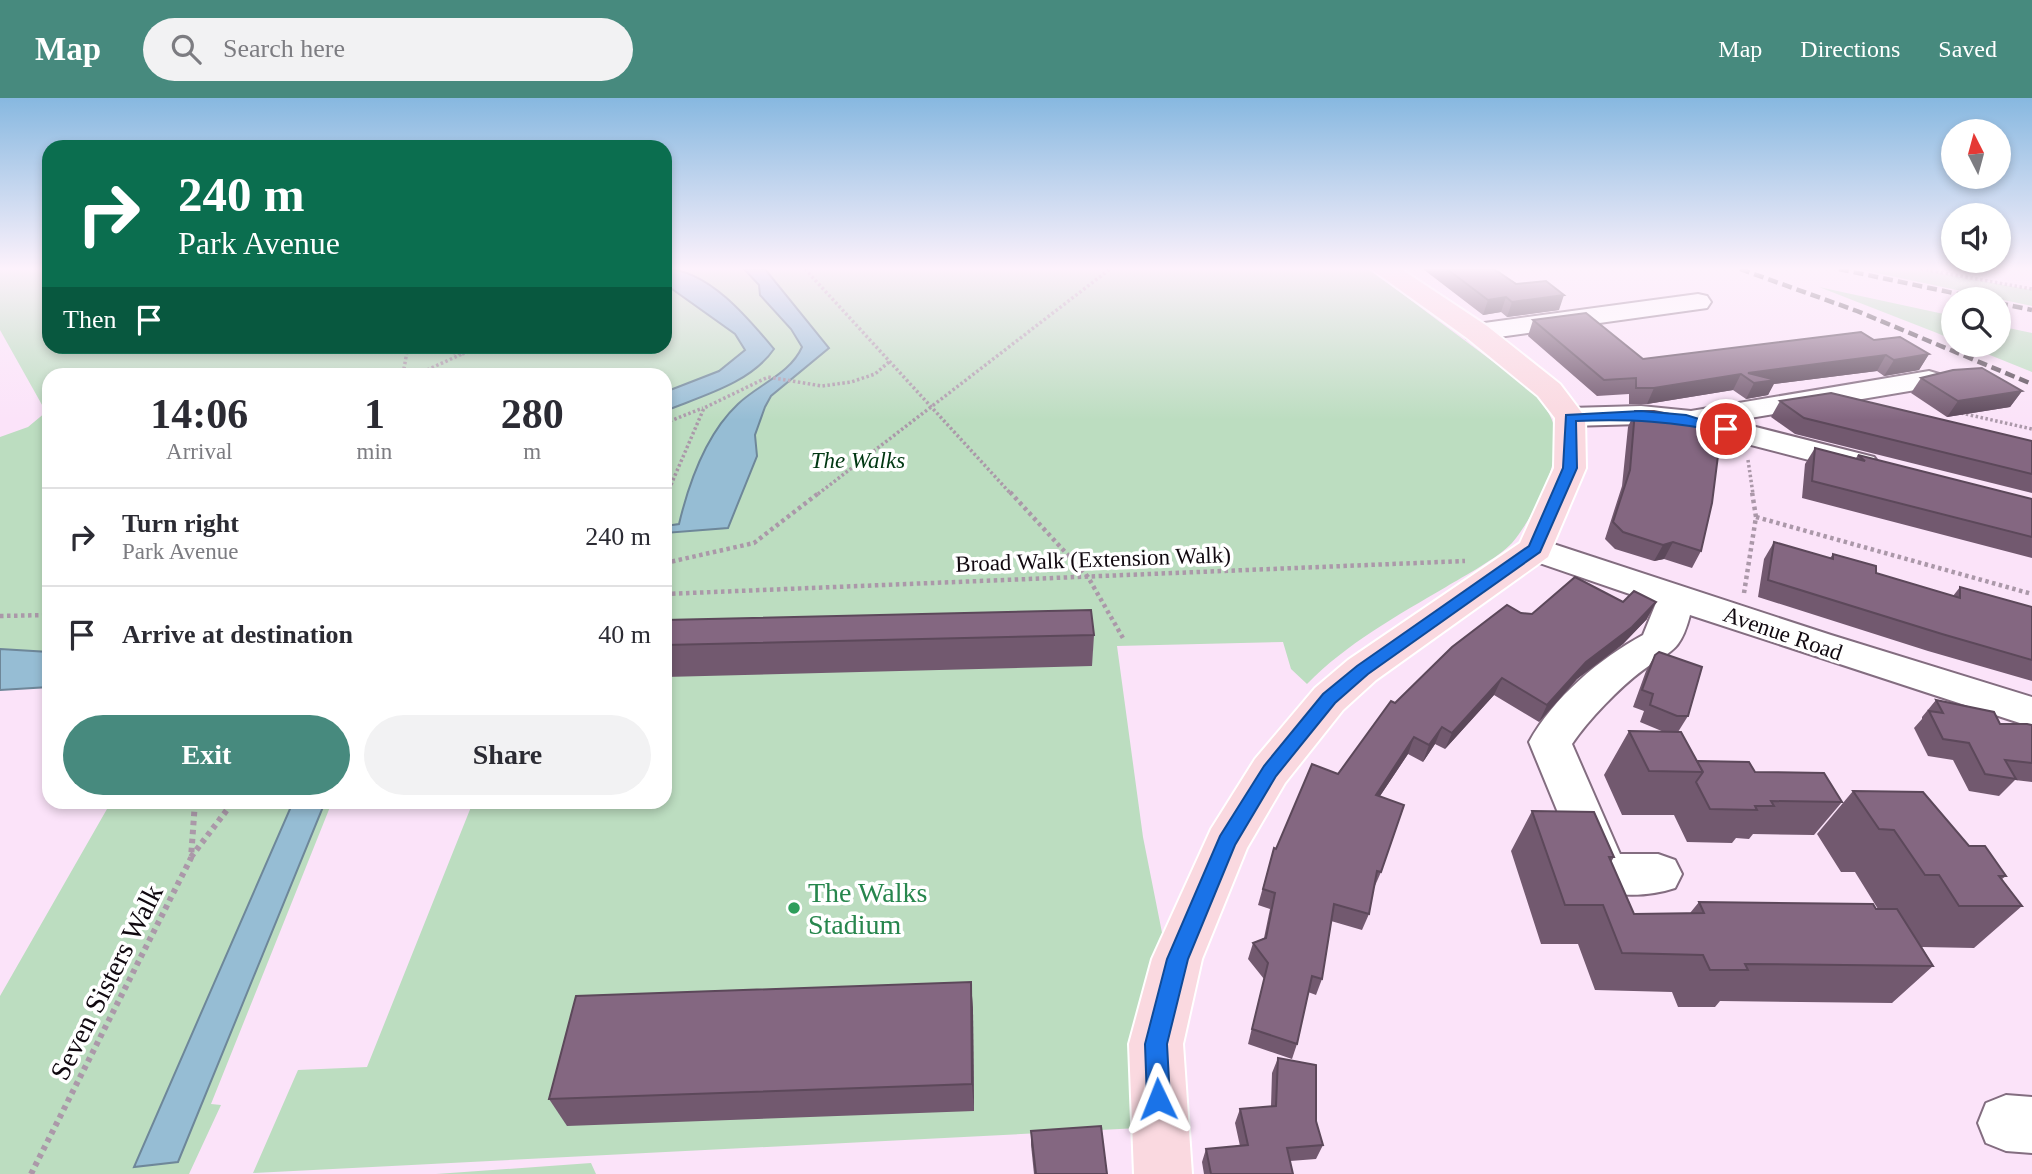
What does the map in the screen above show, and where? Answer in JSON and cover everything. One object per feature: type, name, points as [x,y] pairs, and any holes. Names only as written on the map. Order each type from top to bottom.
[{"type":"main road","points":[[1163,1174],[1156,1044],[1177,959],[1227,842],[1270,771],[1329,699],[1380,657],[1529,554],[1570,468],[1570,417],[1549,390],[1459,319]]},
{"type":"street","points":[[1478,332],[1572,319]]},
{"type":"street","points":[[1686,419],[1929,380]]},
{"type":"street","points":[[1570,417],[1641,415],[1686,419],[1889,470]]},
{"type":"street","name":"Avenue Road","points":[[1529,554],[1677,596],[1740,619],[2032,712]]},
{"type":"street","points":[[1658,874],[1613,892],[1550,742],[1566,720],[1629,660],[1657,645],[1667,631],[1677,596]]},
{"type":"path","points":[[851,319],[1088,576],[1123,638]]},
{"type":"path","points":[[672,561],[754,543],[1045,319]]},
{"type":"path","points":[[431,368],[462,354]]},
{"type":"path","points":[[672,420],[768,377],[822,386],[851,382],[875,374],[890,361]]},
{"type":"path","points":[[672,482],[704,408]]},
{"type":"path","points":[[1951,411],[2032,429]]},
{"type":"path","points":[[1740,619],[1756,517],[1745,435]]},
{"type":"path","points":[[1756,517],[2032,594]]},
{"type":"path","name":"Broad Walk (Extension Walk)","points":[[672,594],[1529,554]]},
{"type":"path","points":[[0,616],[42,615]]},
{"type":"path","name":"Seven Sisters Walk","points":[[31,1174],[99,1045],[191,858],[194,809]]},
{"type":"path","points":[[191,858],[228,809]]},
{"type":"green space","name":"The Walks","points":[[0,319],[42,319],[42,354],[672,354],[672,319],[1436,319],[1531,390],[1552,419],[1555,445],[1549,475],[1537,505],[1506,549],[1355,643],[1307,684],[1291,669],[1283,642],[1117,646],[1143,837],[1171,978],[1159,1127],[253,1173],[298,1070],[367,1067],[470,809],[672,809],[672,368],[42,368],[42,405],[0,330]]},
{"type":"green space","points":[[1902,319],[1941,319],[1941,335],[1937,333]]},
{"type":"green space","points":[[2011,329],[2032,333],[2032,372],[1995,357],[2011,357]]},
{"type":"green space","points":[[42,415],[42,652],[0,649],[0,437],[28,427]]},
{"type":"green space","points":[[107,809],[329,809],[211,1104],[221,1105],[189,1174],[0,1174],[0,996]]},
{"type":"green space","points":[[591,1163],[596,1174],[436,1174]]},
{"type":"water","points":[[714,319],[748,319],[774,349],[764,361],[739,380],[672,408],[672,389],[719,371],[745,350],[735,334]]},
{"type":"water","points":[[782,319],[806,319],[829,348],[771,396],[755,435],[757,456],[728,528],[672,532],[672,525],[679,524],[700,460],[717,430],[738,404],[782,372],[797,356],[802,347]]},
{"type":"water","points":[[0,649],[42,652],[42,687],[0,690]]},
{"type":"water","points":[[290,809],[322,809],[178,1162],[134,1167]]},
{"type":"building","points":[[1594,319],[1643,359],[1861,332],[1874,340],[1900,337],[1929,354],[1894,360],[1886,355],[1748,373],[1776,380],[1754,383],[1741,374],[1654,388],[1636,388],[1636,378],[1604,380],[1533,320]]},
{"type":"building","points":[[1982,368],[2022,391],[1958,401],[1921,378],[1953,370]]},
{"type":"building","points":[[1831,393],[2032,441],[2032,474],[1804,418],[1780,401]]},
{"type":"building","points":[[1635,411],[1654,411],[1722,424],[1712,503],[1701,551],[1673,542],[1663,545],[1623,532],[1613,522],[1630,470]]},
{"type":"building","points":[[1815,448],[1865,461],[1858,455],[2032,499],[2032,537],[1812,481]]},
{"type":"building","points":[[1774,542],[1833,559],[1833,554],[1876,566],[1876,573],[1960,598],[1960,587],[2032,607],[2032,660],[1768,580]]},
{"type":"building","points":[[1575,577],[1623,602],[1634,591],[1656,602],[1632,627],[1586,662],[1547,705],[1502,678],[1452,733],[1442,727],[1429,745],[1414,737],[1376,795],[1404,805],[1381,872],[1377,871],[1369,914],[1334,904],[1322,979],[1312,976],[1297,1044],[1252,1029],[1268,963],[1253,943],[1266,938],[1275,893],[1263,889],[1274,848],[1276,849],[1312,764],[1338,774],[1391,701],[1395,703],[1452,647],[1507,605],[1521,613],[1532,614]]},
{"type":"building","points":[[1091,610],[1094,635],[672,645],[672,620]]},
{"type":"building","points":[[1659,652],[1702,667],[1688,716],[1677,716],[1650,705],[1653,694],[1642,690],[1655,655]]},
{"type":"building","points":[[1936,700],[1994,712],[2000,724],[2032,725],[2032,763],[2005,760],[2016,779],[1985,774],[1969,743],[1943,739],[1929,711],[1943,713]]},
{"type":"building","points":[[1629,731],[1681,732],[1703,772],[1649,771]]},
{"type":"building","points":[[1697,761],[1749,762],[1755,772],[1824,773],[1842,802],[1771,801],[1774,806],[1755,806],[1757,810],[1710,809],[1696,782],[1703,772]]},
{"type":"building","points":[[1853,791],[1923,792],[1969,846],[1985,846],[2006,876],[1999,876],[2022,906],[1959,906],[1939,875],[1925,875],[1894,830],[1879,829]]},
{"type":"building","points":[[1532,811],[1594,812],[1614,857],[1609,857],[1634,914],[1704,913],[1699,902],[1873,904],[1876,909],[1897,909],[1933,966],[1745,964],[1748,970],[1710,970],[1703,955],[1622,953],[1603,905],[1565,905]]},
{"type":"building","points":[[971,982],[972,1084],[549,1099],[576,996]]},
{"type":"building","points":[[1278,1058],[1316,1065],[1316,1121],[1323,1145],[1287,1148],[1293,1174],[1211,1174],[1206,1149],[1248,1145],[1240,1109],[1276,1106]]},
{"type":"building","points":[[1101,1126],[1107,1174],[1036,1174],[1031,1131]]},
{"type":"railway","points":[[1877,319],[2032,384]]},
{"type":"place","name":"The Walks Stadium","points":[[794,908]]},
{"type":"route","points":[[1158,1099],[1156,1044],[1177,959],[1227,842],[1270,771],[1298,733],[1329,699],[1362,670],[1535,549],[1570,468],[1570,417],[1641,415],[1686,419],[1726,429]]}]
